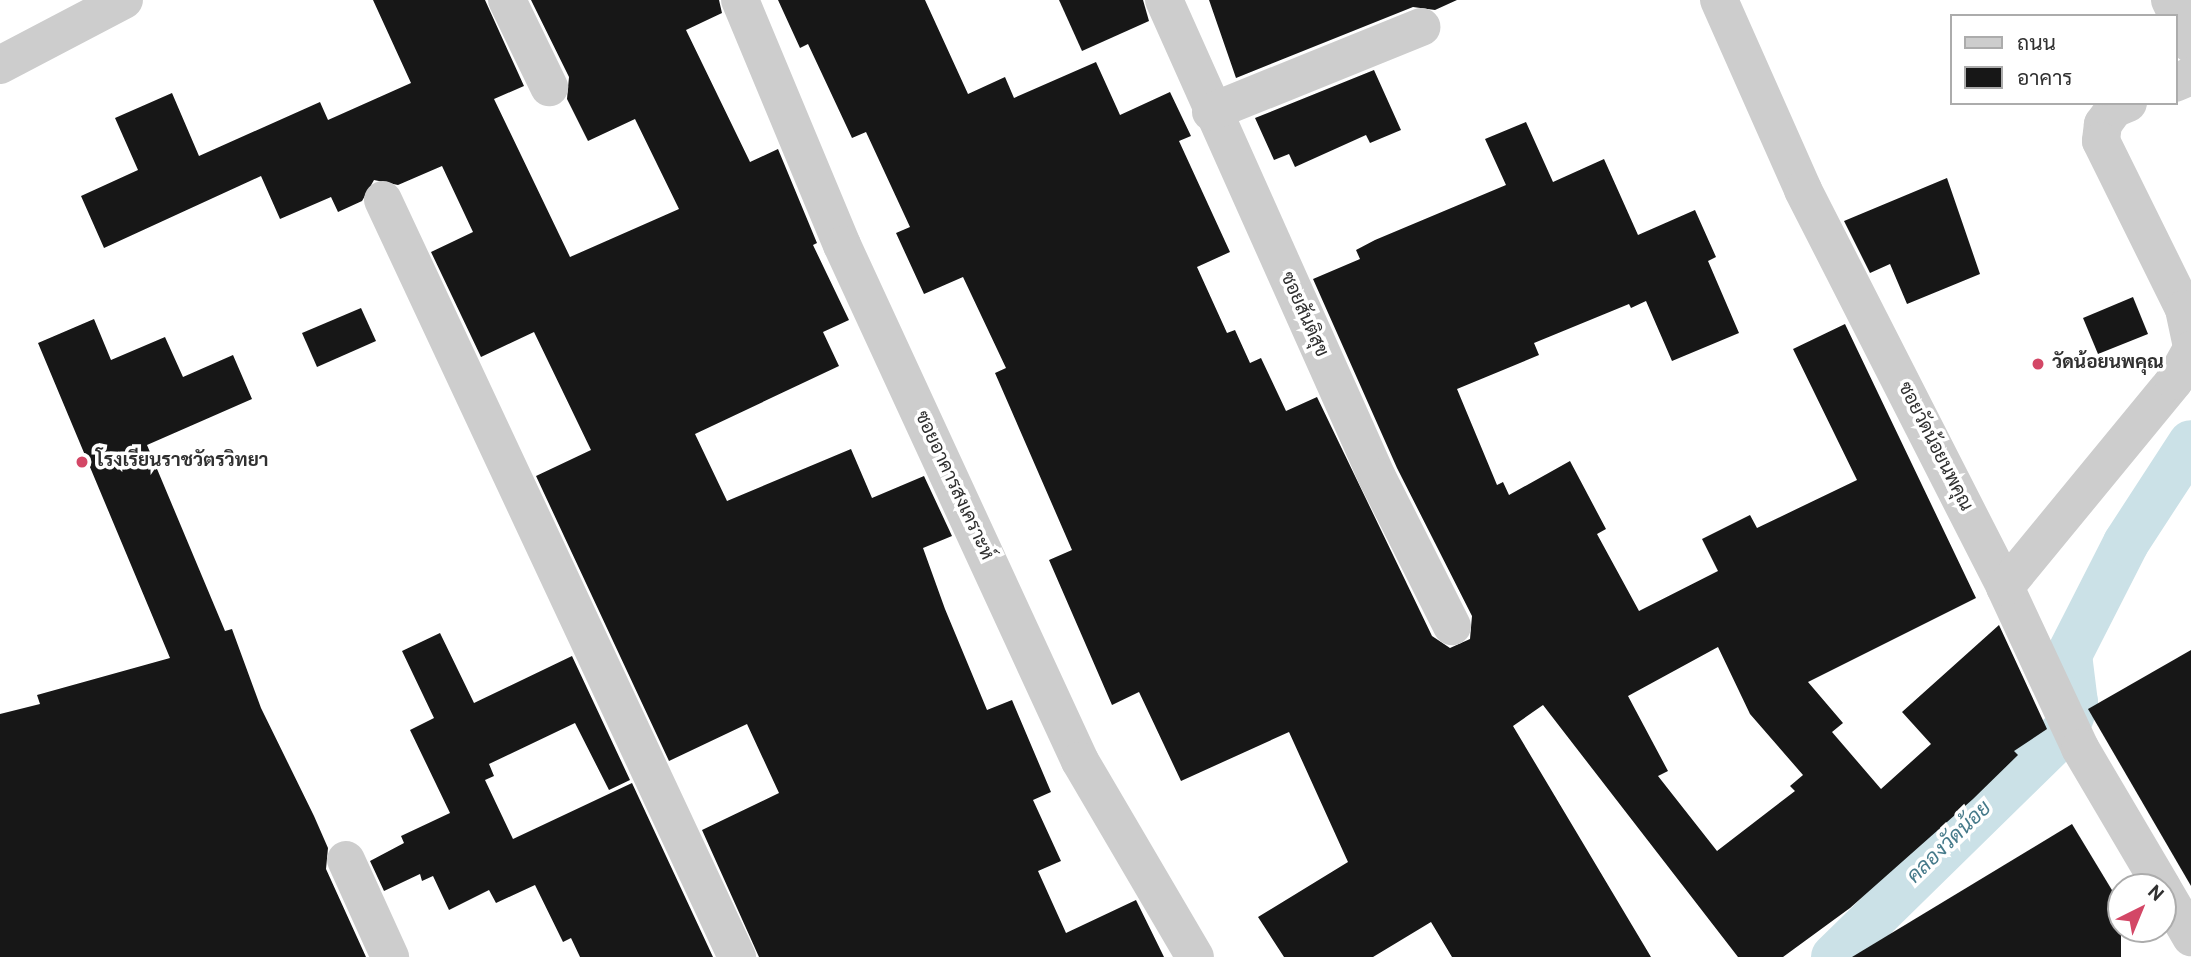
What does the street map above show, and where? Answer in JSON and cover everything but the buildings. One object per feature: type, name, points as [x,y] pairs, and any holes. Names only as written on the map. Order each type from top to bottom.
[{"type":"street","points":[[0,65],[124,0]]},
{"type":"street","points":[[507,0],[550,87]]},
{"type":"street","name":"ซอยอาคารสงเคราะห์","points":[[740,0],[842,245],[1080,761],[1195,957]]},
{"type":"street","name":"ซอยสันติสุข","points":[[1164,0],[1211,112],[1377,477],[1452,626]]},
{"type":"street","name":"ซอยวัดน้อยนพคุณ","points":[[1719,0],[1803,190],[2005,587],[2080,748],[2153,873]]},
{"type":"street","points":[[2177,15],[2191,44]]},
{"type":"street","points":[[1211,112],[1421,27]]},
{"type":"street","points":[[2123,105],[2114,109],[2103,124],[2101,141],[2184,309],[2191,344]]},
{"type":"street","points":[[383,200],[737,957]]},
{"type":"street","points":[[2005,587],[2174,381],[2191,350]]},
{"type":"street","points":[[346,860],[390,957]]},
{"type":"street","name":"ซอยวัดน้อยนพคุณ","points":[[2177,913],[2191,937]]},
{"type":"waterway","name":"คลองวัดน้อย","points":[[2071,717],[2075,703],[2069,655],[2126,543],[2191,443]]},
{"type":"waterway","name":"คลองวัดน้อย","points":[[1834,957],[2067,729]]},
{"type":"place","name":"วัดน้อยนพคุณ","points":[[2038,364]]},
{"type":"place","name":"โรงเรียนราชวัตรวิทยา","points":[[82,462]]}]
